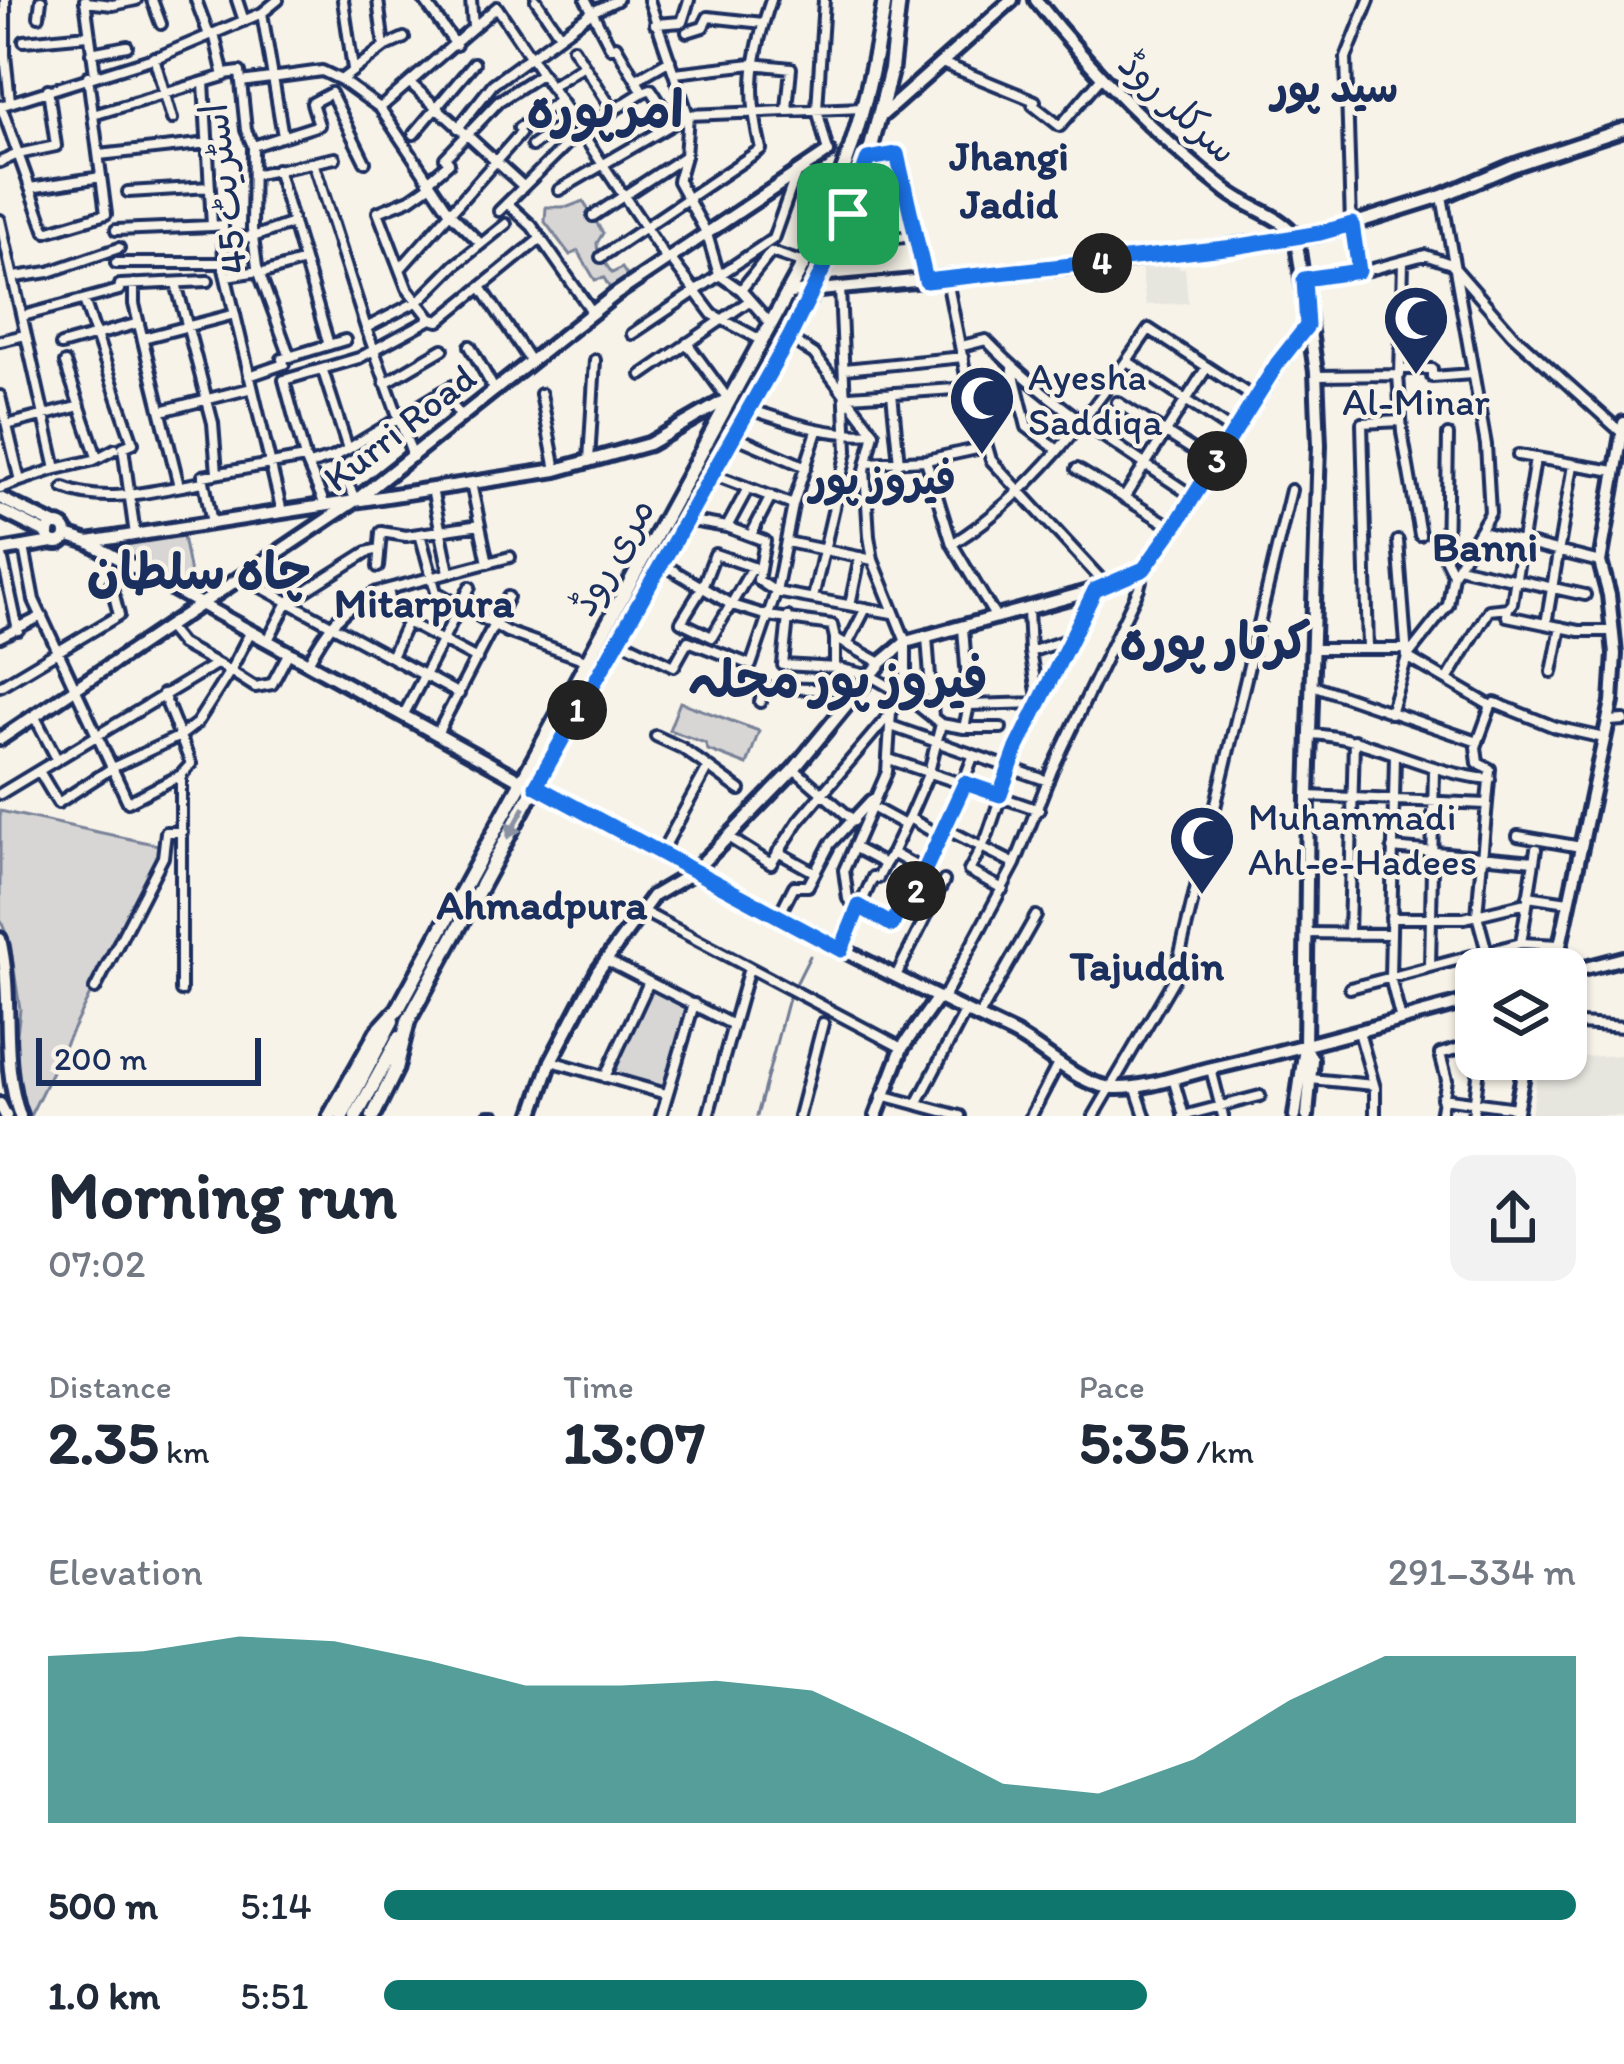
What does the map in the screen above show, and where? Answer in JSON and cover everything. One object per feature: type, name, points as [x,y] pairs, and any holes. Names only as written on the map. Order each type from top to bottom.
[{"type":"main road","name":"مری روڈ","points":[[373,1116],[396,1070],[403,1015],[520,780],[764,341],[837,193],[865,108],[885,0]]},
{"type":"main road","name":"مری روڈ","points":[[330,1116],[377,1032],[403,1015],[814,290],[868,159],[880,118],[899,0]]},
{"type":"main road","points":[[342,1116],[403,1015]]},
{"type":"main road","points":[[356,1116],[403,1015]]},
{"type":"street","points":[[5,0],[4,104],[46,232],[106,214],[85,1],[113,5],[136,0]]},
{"type":"street","points":[[39,16],[41,0]]},
{"type":"street","points":[[152,0],[161,24]]},
{"type":"street","points":[[196,0],[224,74]]},
{"type":"street","points":[[237,0],[244,21]]},
{"type":"street","points":[[4,104],[154,57],[262,13],[278,0]]},
{"type":"street","points":[[343,0],[353,69]]},
{"type":"street","points":[[378,0],[384,47]]},
{"type":"street","points":[[424,0],[456,44]]},
{"type":"street","points":[[471,0],[473,29]]},
{"type":"street","points":[[536,0],[560,35]]},
{"type":"street","points":[[586,0],[611,48],[616,46],[643,92]]},
{"type":"street","points":[[431,319],[407,288],[378,212],[429,183],[449,163],[445,158],[493,84],[592,12],[617,0]]},
{"type":"street","points":[[649,0],[688,115],[678,181],[707,234],[719,275],[742,290],[772,326]]},
{"type":"street","points":[[656,24],[682,22],[689,0]]},
{"type":"street","points":[[602,257],[761,149],[752,112],[752,64],[772,0]]},
{"type":"street","points":[[824,0],[817,109],[828,152]]},
{"type":"street","points":[[880,118],[1012,0]]},
{"type":"street","name":"سرکلر روڈ","points":[[1036,0],[1102,77],[1166,140],[1228,192],[1290,228],[1296,237]]},
{"type":"street","points":[[1359,271],[1352,224],[1346,58],[1369,0]]},
{"type":"street","points":[[380,108],[497,8],[622,197],[712,314],[764,341]]},
{"type":"street","points":[[262,13],[283,136]]},
{"type":"street","points":[[687,32],[704,27],[707,17],[763,23]]},
{"type":"street","points":[[24,40],[88,34]]},
{"type":"street","points":[[341,80],[384,47],[404,38]]},
{"type":"street","points":[[92,53],[127,46]]},
{"type":"street","points":[[573,48],[613,110]]},
{"type":"street","points":[[154,57],[172,119]]},
{"type":"street","points":[[637,79],[670,60]]},
{"type":"street","points":[[940,62],[1034,103],[1060,126],[1102,77]]},
{"type":"street","points":[[414,134],[474,63]]},
{"type":"street","points":[[550,87],[584,64]]},
{"type":"street","points":[[675,73],[752,64],[791,68],[788,109]]},
{"type":"street","points":[[93,115],[224,74],[240,72],[241,82],[322,71],[380,108],[451,214],[481,244]]},
{"type":"street","points":[[462,131],[541,74]]},
{"type":"street","points":[[204,82],[212,226]]},
{"type":"street","name":"اسٹریٹ 45","points":[[241,82],[246,130],[253,146],[253,237],[259,273],[290,357]]},
{"type":"street","points":[[411,84],[523,186]]},
{"type":"street","points":[[0,162],[56,146],[48,89]]},
{"type":"street","points":[[499,212],[579,132],[643,92],[651,89],[674,123]]},
{"type":"street","points":[[253,146],[320,123],[312,103],[331,93],[364,162]]},
{"type":"street","points":[[400,269],[519,131],[559,101]]},
{"type":"street","points":[[559,190],[688,115],[865,108]]},
{"type":"street","points":[[532,146],[570,119]]},
{"type":"street","points":[[788,293],[947,280],[1296,237],[1442,196],[1512,166],[1624,129]]},
{"type":"street","points":[[99,155],[209,143]]},
{"type":"street","name":"Kurri Road","points":[[0,739],[356,500],[593,313],[828,152]]},
{"type":"street","points":[[868,159],[898,154],[926,281]]},
{"type":"street","points":[[593,216],[685,156]]},
{"type":"street","points":[[253,175],[335,158]]},
{"type":"street","points":[[314,165],[413,458]]},
{"type":"street","points":[[278,169],[329,345]]},
{"type":"street","points":[[742,290],[772,238],[797,172]]},
{"type":"street","points":[[30,188],[101,178]]},
{"type":"street","points":[[128,192],[211,188]]},
{"type":"street","points":[[1407,653],[1448,605],[1455,571],[1481,532],[1491,505],[1486,446],[1442,196]]},
{"type":"street","points":[[506,203],[541,238],[593,313]]},
{"type":"street","points":[[0,220],[56,469]]},
{"type":"street","points":[[224,238],[253,237],[293,223]]},
{"type":"street","points":[[366,328],[420,301],[506,224]]},
{"type":"street","points":[[116,230],[223,225],[226,276],[282,512]]},
{"type":"street","points":[[842,231],[863,241],[915,236]]},
{"type":"street","points":[[1295,1116],[1305,1047],[1319,445],[1316,376],[1296,237]]},
{"type":"street","points":[[284,380],[374,351],[431,319],[439,321],[541,238]]},
{"type":"street","points":[[15,278],[49,272],[119,248]]},
{"type":"street","points":[[632,334],[766,249],[804,263]]},
{"type":"street","points":[[1304,279],[1425,255],[1451,263],[1512,334],[1623,428],[1600,562],[1609,595],[1615,656],[1609,722],[1558,948]]},
{"type":"street","points":[[226,276],[304,261]]},
{"type":"street","points":[[1403,262],[1401,421],[1420,535]]},
{"type":"street","points":[[116,263],[224,263]]},
{"type":"street","points":[[142,263],[139,322],[179,486]]},
{"type":"street","points":[[947,280],[991,460],[1101,587]]},
{"type":"street","points":[[23,316],[119,290],[120,285],[208,281]]},
{"type":"street","points":[[176,283],[207,399],[217,473]]},
{"type":"street","points":[[481,287],[530,362]]},
{"type":"street","points":[[813,598],[848,435],[840,288]]},
{"type":"street","points":[[84,300],[134,443],[123,447],[136,535]]},
{"type":"street","points":[[642,375],[749,301]]},
{"type":"street","points":[[143,338],[235,314]]},
{"type":"street","points":[[62,345],[139,322]]},
{"type":"street","points":[[876,1116],[902,1048],[946,993],[1004,889],[1144,569],[1307,326]]},
{"type":"street","points":[[952,544],[990,520],[1021,492],[1149,329],[1256,399]]},
{"type":"street","points":[[0,341],[25,335]]},
{"type":"street","points":[[728,837],[769,865],[906,696],[906,642],[873,560],[865,470],[874,433],[814,354],[789,338]]},
{"type":"street","points":[[249,376],[284,364],[282,359],[345,340]]},
{"type":"street","points":[[962,346],[986,340],[1012,367],[1081,421],[1193,497]]},
{"type":"street","points":[[88,542],[556,470],[649,444],[730,398],[686,343]]},
{"type":"street","points":[[470,346],[495,391]]},
{"type":"street","points":[[385,383],[443,349]]},
{"type":"street","points":[[845,369],[963,357]]},
{"type":"street","points":[[590,461],[595,360]]},
{"type":"street","points":[[1127,361],[1235,433]]},
{"type":"street","points":[[65,363],[97,457]]},
{"type":"street","points":[[280,365],[307,461],[325,505]]},
{"type":"street","points":[[1012,367],[1027,427],[1058,449]]},
{"type":"street","points":[[1124,498],[1207,367]]},
{"type":"street","points":[[1316,376],[1432,369],[1432,376],[1472,374]]},
{"type":"street","points":[[323,370],[348,449]]},
{"type":"street","points":[[212,523],[203,476],[334,457],[452,386]]},
{"type":"street","points":[[161,411],[252,388]]},
{"type":"street","points":[[847,394],[970,388]]},
{"type":"street","points":[[443,392],[461,418]]},
{"type":"street","points":[[892,393],[899,464]]},
{"type":"street","points":[[541,394],[556,470]]},
{"type":"street","points":[[0,396],[20,481]]},
{"type":"street","points":[[1117,402],[1215,464]]},
{"type":"street","points":[[7,425],[80,406]]},
{"type":"street","points":[[749,410],[817,431],[874,433]]},
{"type":"street","points":[[1368,649],[1362,423],[1401,421]]},
{"type":"street","points":[[618,639],[674,666],[688,641],[749,666],[776,592],[793,505],[817,431]]},
{"type":"street","points":[[1448,435],[1446,560],[1455,571],[1585,595]]},
{"type":"street","points":[[734,436],[806,466]]},
{"type":"street","points":[[867,463],[899,464],[986,447]]},
{"type":"street","points":[[0,488],[115,448]]},
{"type":"street","points":[[1518,455],[1614,471]]},
{"type":"street","points":[[334,457],[356,500]]},
{"type":"street","points":[[1535,459],[1507,616],[1612,632]]},
{"type":"street","points":[[926,460],[952,544],[997,620]]},
{"type":"street","points":[[1546,624],[1574,465]]},
{"type":"street","points":[[1077,469],[1174,528]]},
{"type":"street","points":[[712,474],[793,505]]},
{"type":"street","points":[[64,488],[85,497],[204,482]]},
{"type":"street","points":[[471,483],[488,563]]},
{"type":"street","points":[[727,527],[748,488]]},
{"type":"street","points":[[432,489],[449,572]]},
{"type":"street","points":[[1098,1113],[1174,979],[1292,490]]},
{"type":"street","points":[[751,536],[771,496]]},
{"type":"street","points":[[0,498],[61,542],[66,535],[88,542],[520,780]]},
{"type":"street","points":[[0,510],[52,533]]},
{"type":"street","points":[[686,520],[727,527],[765,541],[758,580],[776,592],[892,613]]},
{"type":"street","points":[[378,567],[381,532],[406,536],[480,525]]},
{"type":"street","points":[[1481,532],[1600,562]]},
{"type":"street","points":[[18,630],[1,551],[24,547],[52,533]]},
{"type":"street","points":[[421,534],[436,592],[494,625],[586,660]]},
{"type":"street","points":[[1390,713],[1407,653],[1398,541]]},
{"type":"street","points":[[787,542],[873,560]]},
{"type":"street","points":[[24,547],[34,600],[128,802],[181,775],[191,764],[163,694]]},
{"type":"street","points":[[268,640],[288,602],[367,552],[380,549]]},
{"type":"street","points":[[715,554],[751,566],[712,637],[682,620],[702,588],[715,554]]},
{"type":"street","points":[[308,663],[329,624],[356,601],[510,557]]},
{"type":"street","points":[[850,605],[860,557]]},
{"type":"street","points":[[659,562],[732,605],[768,616],[830,624]]},
{"type":"street","points":[[532,1116],[550,1061],[607,960],[653,896],[692,873],[728,837],[794,769],[880,663],[906,642],[997,620],[1144,569]]},
{"type":"street","points":[[247,574],[257,586],[459,694]]},
{"type":"street","points":[[0,686],[119,615],[111,583]]},
{"type":"street","points":[[404,716],[470,586]]},
{"type":"street","points":[[1004,889],[969,871],[1039,704],[1101,587]]},
{"type":"street","points":[[388,589],[397,615],[477,659]]},
{"type":"street","points":[[437,734],[508,596]]},
{"type":"street","points":[[836,602],[830,624],[836,668]]},
{"type":"street","points":[[847,645],[866,608]]},
{"type":"street","points":[[1447,680],[1490,610],[1508,608]]},
{"type":"street","points":[[1028,610],[1039,704]]},
{"type":"street","points":[[0,637],[42,616]]},
{"type":"street","points":[[788,617],[783,665],[871,676],[937,721],[964,728],[1001,728]]},
{"type":"street","points":[[391,657],[407,622]]},
{"type":"street","points":[[1552,672],[1561,627]]},
{"type":"street","points":[[168,628],[181,644],[255,687],[272,685],[289,652]]},
{"type":"street","points":[[963,628],[969,705],[964,728]]},
{"type":"street","points":[[39,771],[58,803],[112,768],[180,736],[197,723],[250,631]]},
{"type":"street","points":[[841,950],[873,877],[878,878],[892,853],[929,772],[937,721],[927,637]]},
{"type":"street","points":[[835,638],[880,663]]},
{"type":"street","points":[[1030,652],[1071,638]]},
{"type":"street","points":[[1313,649],[1407,653],[1491,706]]},
{"type":"street","points":[[0,794],[216,664]]},
{"type":"street","points":[[1312,685],[1478,742]]},
{"type":"street","points":[[760,702],[764,688],[859,690]]},
{"type":"street","points":[[1485,948],[1477,915],[1490,779],[1489,766],[1478,764],[1478,742],[1491,706],[1495,703],[1555,728],[1605,738]]},
{"type":"street","points":[[969,705],[1039,704]]},
{"type":"street","points":[[891,712],[889,759],[843,879],[848,899],[892,925],[907,894],[913,896],[944,833],[973,757]]},
{"type":"street","points":[[35,717],[57,759]]},
{"type":"street","points":[[1609,722],[1624,720]]},
{"type":"street","points":[[891,726],[1048,781]]},
{"type":"street","points":[[1310,734],[1354,740],[1459,777],[1490,779]]},
{"type":"street","points":[[656,736],[682,748],[740,790]]},
{"type":"street","points":[[1348,934],[1354,740]]},
{"type":"street","points":[[1395,754],[1390,977],[1402,1020]]},
{"type":"street","points":[[889,759],[1039,810]]},
{"type":"street","points":[[661,854],[708,767]]},
{"type":"street","points":[[794,769],[854,820]]},
{"type":"street","points":[[1430,966],[1434,769]]},
{"type":"street","points":[[181,775],[181,991]]},
{"type":"street","points":[[536,786],[692,873],[936,1000],[1017,1035],[1111,1088],[1305,1047],[1455,1005]]},
{"type":"street","points":[[778,917],[794,886],[808,886],[830,844],[880,790]]},
{"type":"street","points":[[1308,796],[1486,804]]},
{"type":"street","points":[[872,806],[981,847],[1015,865]]},
{"type":"street","points":[[95,989],[163,857],[166,832],[182,832]]},
{"type":"street","points":[[1518,836],[1581,848]]},
{"type":"street","points":[[855,848],[885,864]]},
{"type":"street","points":[[1392,848],[1534,861]]},
{"type":"street","points":[[1521,943],[1536,849]]},
{"type":"street","points":[[778,852],[814,872]]},
{"type":"street","points":[[892,853],[925,871]]},
{"type":"street","points":[[895,978],[944,881]]},
{"type":"street","points":[[1391,918],[1477,915],[1527,899],[1568,902]]},
{"type":"street","points":[[642,911],[902,1048]]},
{"type":"street","points":[[978,1018],[1036,916]]},
{"type":"street","points":[[1306,933],[1391,934]]},
{"type":"street","points":[[0,939],[8,995],[5,1039],[10,1094],[20,1116]]},
{"type":"street","points":[[1502,948],[1521,943],[1559,945]]},
{"type":"street","points":[[1587,968],[1624,958]]},
{"type":"street","points":[[607,960],[733,1025]]},
{"type":"street","points":[[1350,988],[1455,961]]},
{"type":"street","points":[[708,1116],[749,968]]},
{"type":"street","points":[[605,1077],[650,982]]},
{"type":"street","points":[[662,1116],[694,1004]]},
{"type":"street","points":[[917,1104],[965,1012]]},
{"type":"street","points":[[800,1116],[823,1023]]},
{"type":"street","points":[[1587,1024],[1624,1027]]},
{"type":"street","points":[[1359,1032],[1374,1085],[1375,1116]]},
{"type":"street","points":[[1305,1047],[1312,1060],[1307,1116]]},
{"type":"street","points":[[1440,1116],[1447,1080],[1439,1054],[1455,1049]]},
{"type":"street","points":[[550,1061],[666,1094]]},
{"type":"street","points":[[1031,1116],[1060,1062]]},
{"type":"street","points":[[1211,1069],[1222,1111]]},
{"type":"street","points":[[1173,1078],[1184,1116],[1222,1111],[1260,1096]]},
{"type":"street","points":[[1310,1079],[1374,1085]]},
{"type":"street","points":[[1473,1116],[1478,1080]]},
{"type":"street","points":[[1442,1098],[1515,1112],[1522,1080]]},
{"type":"street","points":[[1135,1086],[1145,1116]]},
{"type":"street","points":[[881,1095],[960,1116]]},
{"type":"street","points":[[0,1104],[6,1116]]},
{"type":"shaded area","points":[[583,201],[603,233],[598,253],[612,273],[622,268],[630,280],[612,292],[604,278],[595,280],[578,251],[570,255],[545,222],[546,207]]},
{"type":"shaded area","points":[[1177,254],[1179,268],[1185,268],[1188,303],[1146,305],[1140,258]]},
{"type":"shaded area","points":[[182,531],[193,590],[108,542]]},
{"type":"shaded area","points":[[680,702],[759,731],[747,765],[669,730]]},
{"type":"shaded area","points":[[0,811],[163,846],[30,1116],[14,1060],[20,1009],[10,943],[0,919]]},
{"type":"shaded area","points":[[649,982],[694,1004],[666,1094],[606,1077]]},
{"type":"shaded area","points":[[1624,1055],[1624,1116],[1531,1116],[1537,1080],[1587,1080],[1587,1057]]},
{"type":"waterway","points":[[757,1116],[787,1002],[810,956]]},
{"type":"place","name":"Al-Minar","points":[[1416,377]]},
{"type":"place","name":"Ayesha Saddiqa","points":[[982,457]]},
{"type":"place","name":"Muhammadi Ahl-e-Hadees","points":[[1202,897]]},
{"type":"district","name":"سید پور","points":[[1335,87]]},
{"type":"district","name":"امرپورہ","points":[[605,109]]},
{"type":"district","name":"Jhangi Jadid","points":[[1009,179]]},
{"type":"district","name":"فیروز پور","points":[[883,479]]},
{"type":"district","name":"Banni","points":[[1485,546]]},
{"type":"district","name":"چاہ سلطان","points":[[199,571]]},
{"type":"district","name":"Mitarpura","points":[[424,602]]},
{"type":"district","name":"کرتار پورہ","points":[[1215,641]]},
{"type":"district","name":"فیروز پور محلہ","points":[[838,679]]},
{"type":"district","name":"Ahmadpura","points":[[542,904]]},
{"type":"district","name":"Tajuddin","points":[[1147,965]]},
{"type":"route","points":[[897,154],[926,281],[1234,247],[1352,224],[1359,271],[1304,279],[1307,326],[1277,364],[1144,569],[1095,590],[1017,748],[1000,795],[965,783],[913,896],[907,894],[892,925],[859,906],[841,950],[536,786],[789,338],[848,214],[868,159],[897,154]]}]
